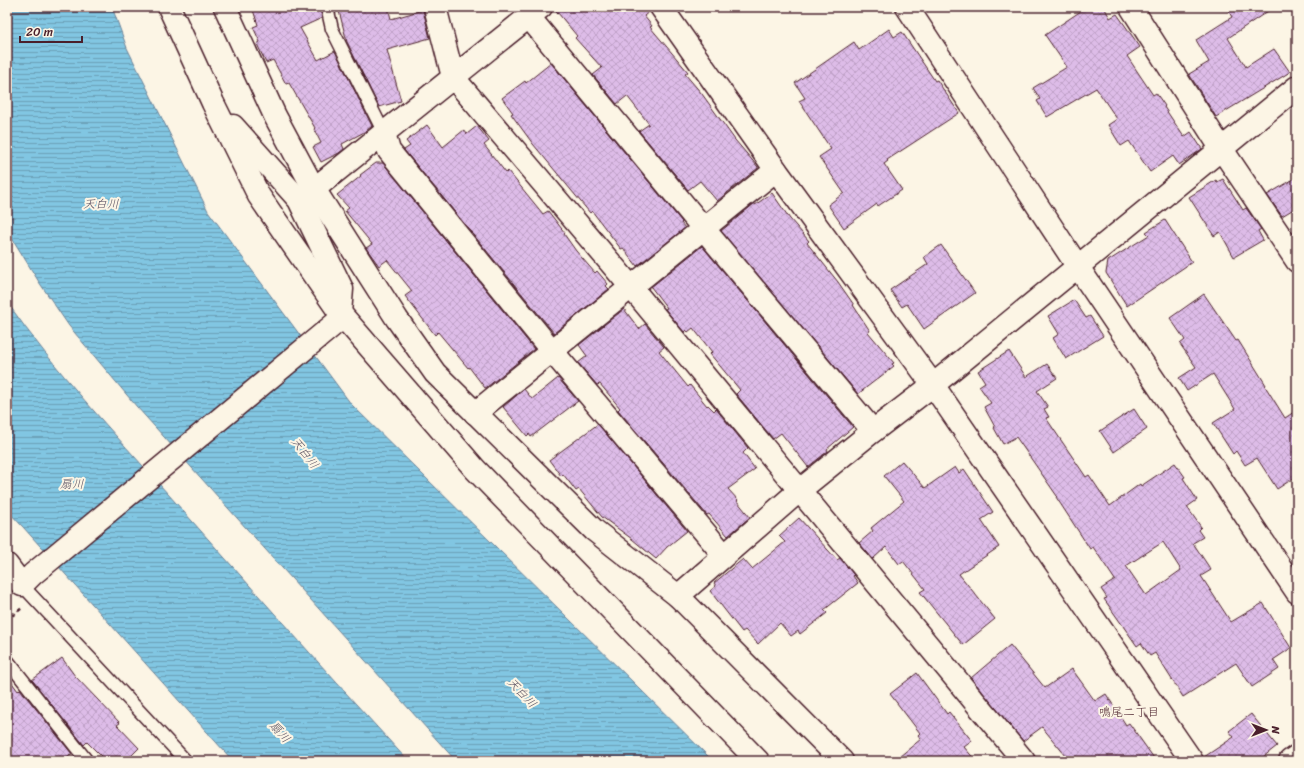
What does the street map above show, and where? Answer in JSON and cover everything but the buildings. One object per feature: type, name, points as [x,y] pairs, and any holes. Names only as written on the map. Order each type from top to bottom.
[{"type":"street","points":[[170,7],[213,103],[259,196],[338,317],[475,469],[758,761]]},
{"type":"street","points":[[7,565],[28,579],[338,317],[342,289],[275,116],[225,7]]},
{"type":"street","points":[[435,7],[453,77],[631,287],[1024,761]]},
{"type":"street","points":[[661,7],[776,170],[933,385],[1192,761]]},
{"type":"street","points":[[907,7],[1078,267],[1297,592]]},
{"type":"street","points":[[1130,7],[1222,148],[1294,251]]},
{"type":"street","points":[[306,195],[535,12],[703,228],[873,431]]},
{"type":"street","points":[[678,596],[800,490],[933,385],[1297,87]]},
{"type":"street","points":[[213,103],[306,195],[435,373],[594,530],[678,596],[842,761]]},
{"type":"street","points":[[384,133],[389,151],[552,351],[724,555]]},
{"type":"street","points":[[475,413],[776,170]]},
{"type":"street","points":[[1290,761],[1297,756]]},
{"type":"lane","points":[[327,7],[332,29],[384,133]]},
{"type":"lane","points":[[28,579],[186,761]]},
{"type":"lane","points":[[7,660],[87,761]]},
{"type":"water","name":"天白川","points":[[7,7],[112,7],[127,48],[208,211],[351,404],[713,761],[456,761],[137,407],[69,326],[39,282],[7,230]]},
{"type":"water","name":"扇川","points":[[7,302],[25,328],[85,401],[408,761],[233,761],[7,510]]},
{"type":"district","name":"鳴尾二丁目","points":[[1129,712]]}]
